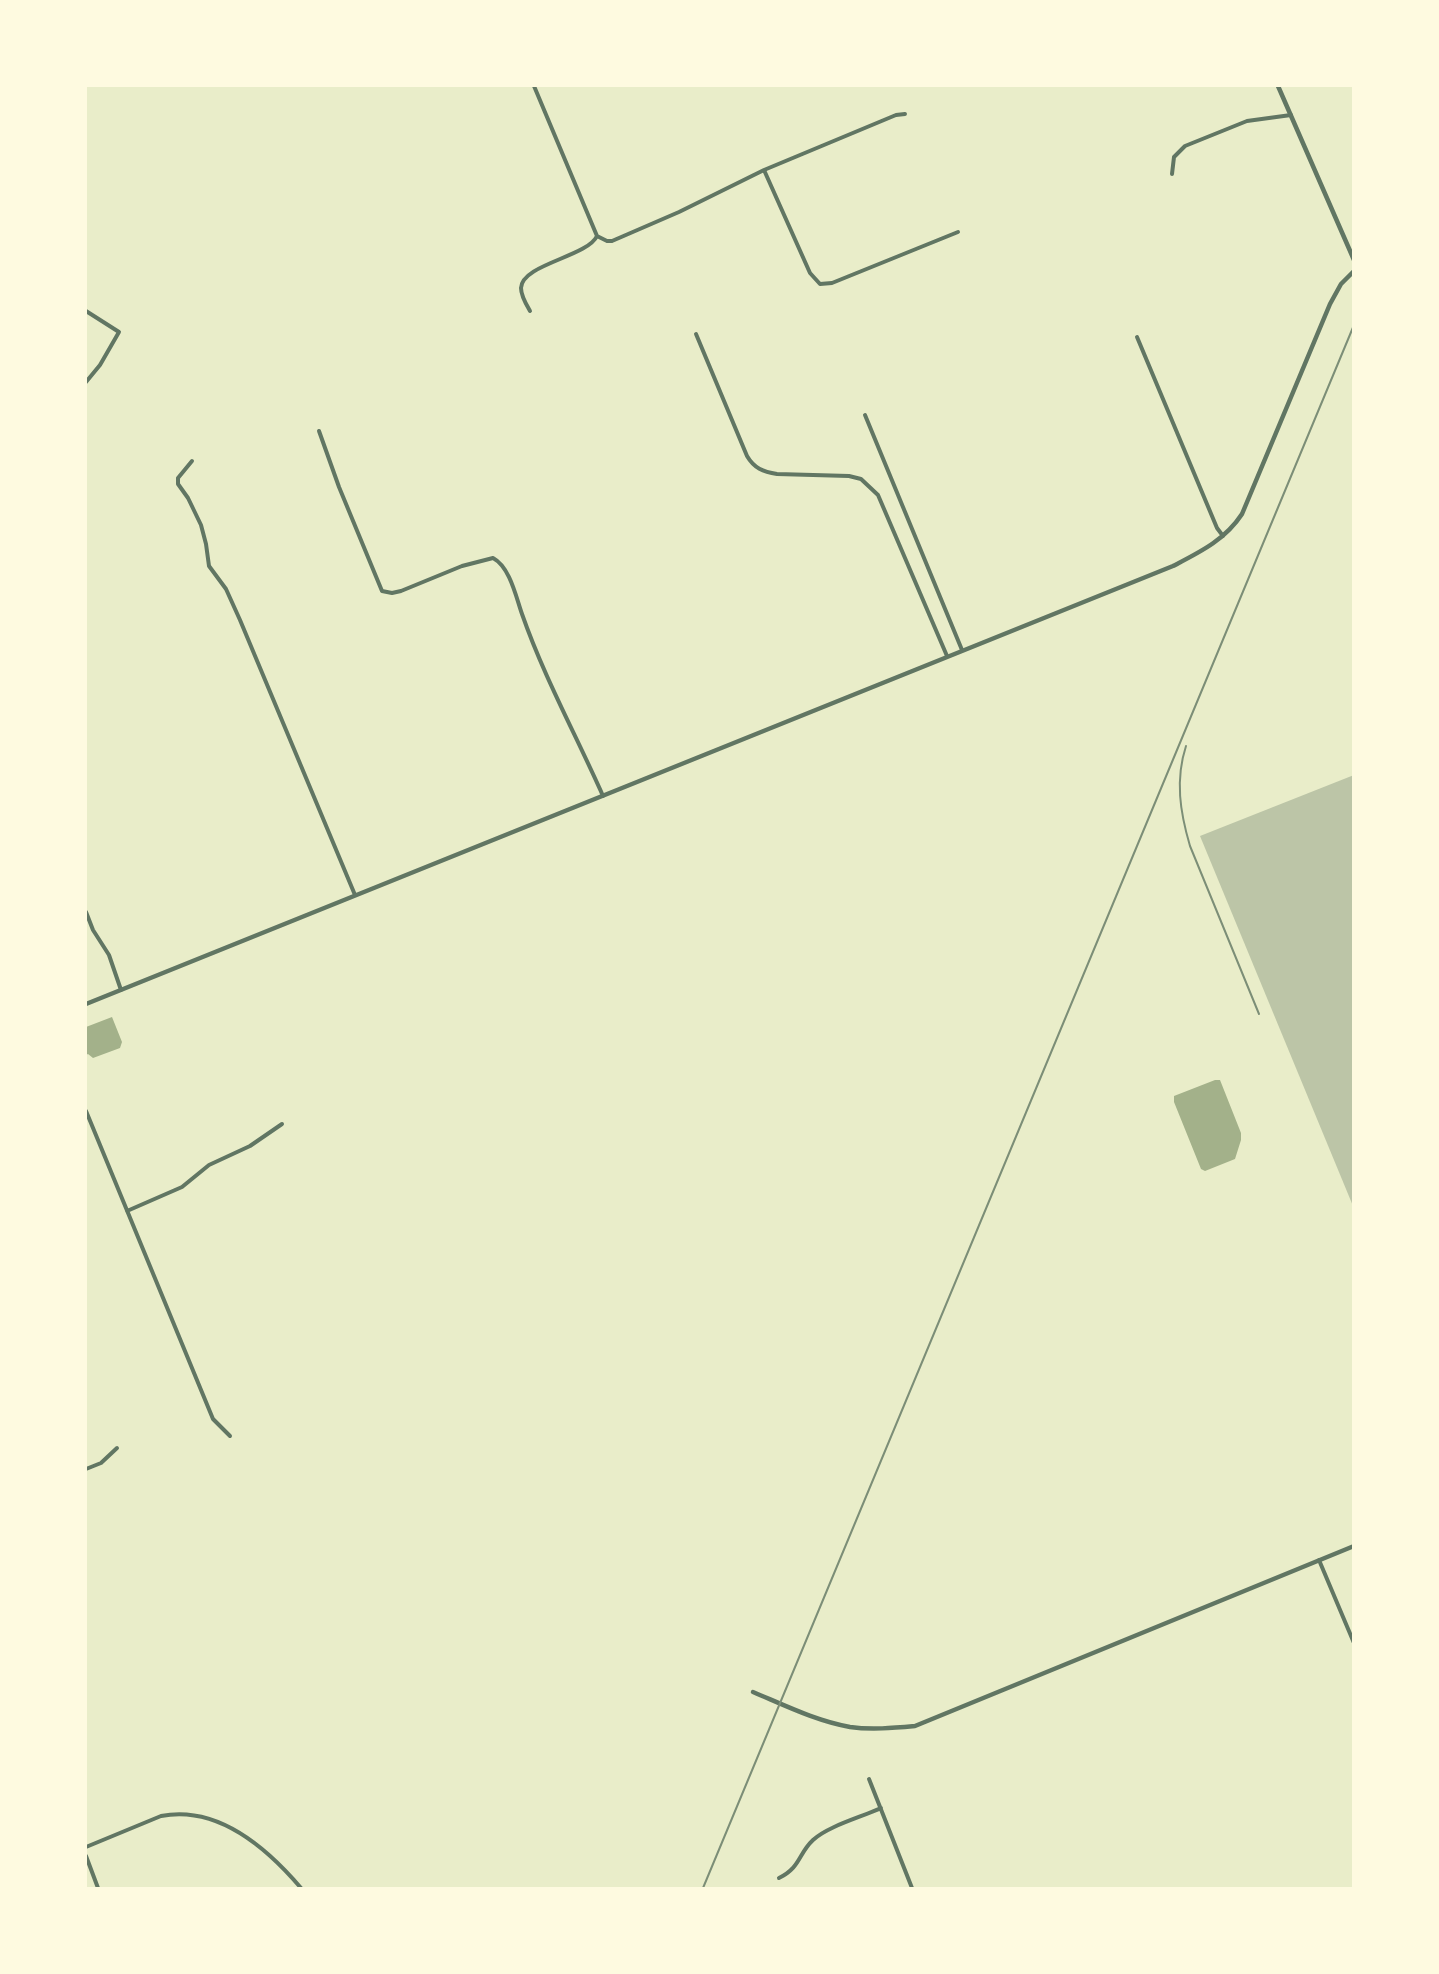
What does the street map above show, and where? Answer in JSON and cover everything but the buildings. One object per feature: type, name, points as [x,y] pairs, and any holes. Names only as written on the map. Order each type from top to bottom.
[{"type":"street","points":[[534,86],[597,236],[607,241],[612,241],[679,212],[764,170],[896,115],[905,114]]},
{"type":"street","points":[[1278,86],[1353,260]]},
{"type":"street","points":[[1172,174],[1174,157],[1185,146],[1247,121],[1291,116]]},
{"type":"street","points":[[764,170],[810,273],[816,282],[822,284],[841,280],[958,232]]},
{"type":"street","points":[[530,310],[521,290],[525,279],[543,266],[590,245],[597,236]]},
{"type":"street","points":[[86,1004],[1173,566],[1210,546],[1223,537],[1237,521],[1251,495],[1330,304],[1341,284],[1353,272]]},
{"type":"street","points":[[86,311],[119,332],[86,382]]},
{"type":"street","points":[[696,334],[747,456],[755,467],[777,474],[849,476],[866,483],[878,495],[947,656]]},
{"type":"street","points":[[1137,337],[1217,528],[1223,537]]},
{"type":"street","points":[[865,415],[962,650]]},
{"type":"street","points":[[319,431],[339,487],[382,591],[392,594],[462,566],[487,559],[496,560],[505,571],[532,643],[603,796]]},
{"type":"street","points":[[192,461],[178,478],[178,484],[188,498],[201,525],[209,566],[226,589],[355,895]]},
{"type":"street","points":[[86,912],[93,930],[109,956],[121,990]]},
{"type":"street","points":[[86,1111],[213,1419],[230,1436]]},
{"type":"street","points":[[127,1211],[182,1187],[209,1165],[250,1146],[282,1124]]},
{"type":"street","points":[[86,1469],[101,1463],[117,1448]]},
{"type":"street","points":[[753,1692],[806,1714],[850,1727],[884,1729],[915,1726],[1353,1546]]},
{"type":"street","points":[[1319,1560],[1353,1643]]},
{"type":"street","points":[[869,1779],[912,1888]]},
{"type":"street","points":[[779,1878],[795,1867],[813,1840],[881,1808]]},
{"type":"street","points":[[86,1847],[161,1816],[183,1814],[211,1820],[245,1837],[266,1852],[301,1888]]},
{"type":"street","points":[[86,1856],[98,1888]]},
{"type":"shaded area","points":[[112,1017],[122,1042],[120,1048],[93,1058],[86,1055],[86,1027]]},
{"type":"shaded area","points":[[1220,1080],[1241,1133],[1241,1140],[1235,1159],[1205,1171],[1201,1169],[1174,1102],[1174,1096]]},
{"type":"railway","points":[[703,1888],[1354,325]]},
{"type":"railway","points":[[1186,746],[1181,771],[1180,796],[1190,846],[1259,1014]]}]
